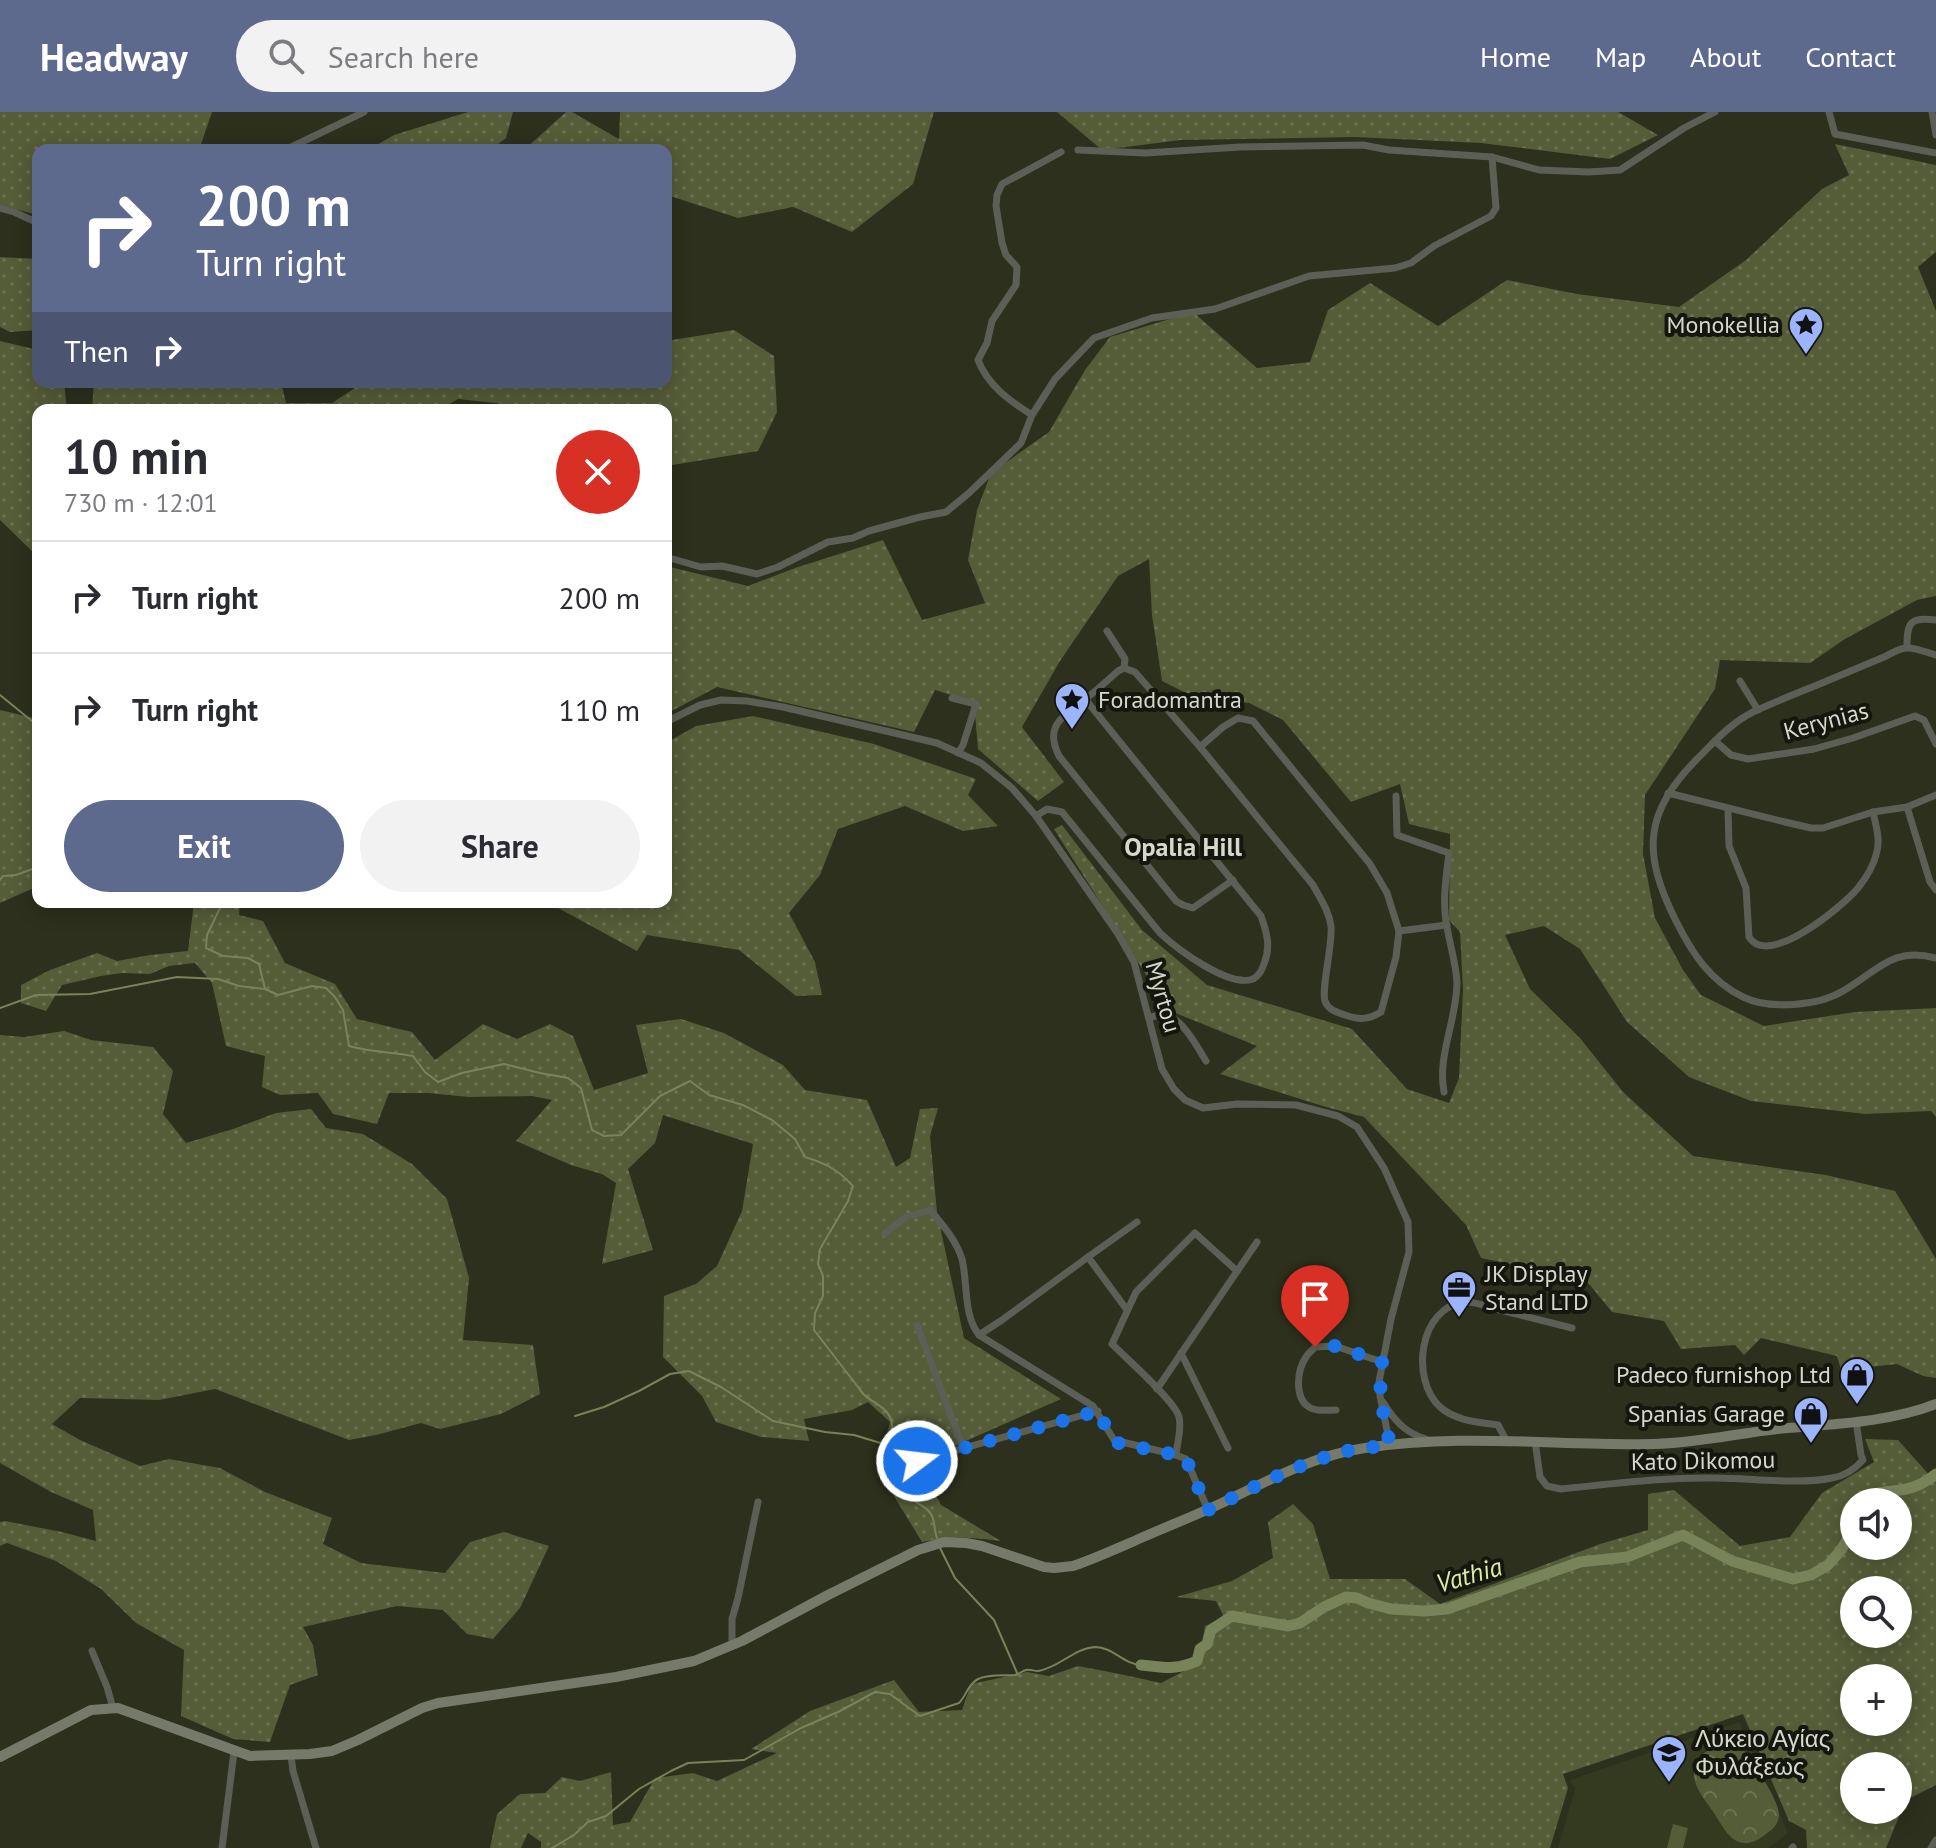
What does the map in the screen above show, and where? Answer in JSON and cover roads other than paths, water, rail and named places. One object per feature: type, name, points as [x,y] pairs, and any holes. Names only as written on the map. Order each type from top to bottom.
[{"type":"street","points":[[297,144],[364,112]]},
{"type":"street","points":[[1078,150],[1145,153],[1240,147],[1363,145],[1389,150],[1492,157],[1539,170],[1589,172],[1620,170],[1684,128],[1715,112]]},
{"type":"street","points":[[1829,112],[1835,134],[1936,153]]},
{"type":"street","points":[[1932,112],[1936,135]]},
{"type":"street","points":[[1032,415],[1003,396],[981,369],[978,360],[987,343],[992,321],[1016,285],[1017,267],[1006,255],[1002,243],[997,195],[1002,184],[1061,152]]},
{"type":"street","points":[[672,559],[701,567],[722,566],[757,574],[828,542],[946,512],[1021,443],[1032,415],[1055,379],[1094,338],[1152,318],[1215,309],[1309,276],[1395,268],[1411,263],[1434,246],[1491,216],[1496,208],[1492,157]]},
{"type":"street","points":[[0,208],[32,220]]},
{"type":"street","points":[[1907,647],[1910,623],[1923,618],[1936,620]]},
{"type":"street","points":[[1107,631],[1125,659],[1124,668]]},
{"type":"street","points":[[1936,655],[1907,647],[1758,710],[1728,728],[1679,777],[1668,793],[1656,817],[1653,844],[1661,891],[1688,944],[1702,966],[1745,998],[1765,1005],[1819,1000],[1842,992],[1890,959],[1919,954],[1936,958]]},
{"type":"street","points":[[1200,747],[1238,718],[1253,721],[1370,864],[1387,893],[1399,931],[1396,957],[1381,1012],[1361,1020],[1330,1009],[1324,1000],[1331,925],[1326,908],[1313,885],[1135,672],[1124,668],[1118,671],[1061,717],[1054,729],[1053,744],[1059,756],[1176,901],[1193,908],[1233,880]]},
{"type":"street","points":[[1740,681],[1758,710]]},
{"type":"street","points":[[952,698],[976,704],[958,753]]},
{"type":"street","points":[[1036,816],[1047,809],[1062,812],[1160,933],[1177,948],[1237,981],[1253,979],[1261,973],[1267,955],[1268,934],[1261,916],[1085,699]]},
{"type":"street","name":"Myrtou","points":[[672,719],[711,702],[747,701],[937,743],[981,763],[1012,788],[1036,816],[1118,934],[1134,962],[1162,1069],[1185,1100],[1203,1108],[1237,1104],[1296,1105],[1338,1116],[1357,1127],[1384,1168],[1408,1222],[1409,1252],[1382,1362],[1380,1396],[1390,1445]]},
{"type":"street","name":"Kerynias","points":[[1715,741],[1731,755],[1748,759],[1814,749],[1915,716],[1924,720],[1936,744]]},
{"type":"street","points":[[1668,793],[1811,828],[1823,828],[1873,812],[1907,807],[1936,795]]},
{"type":"street","points":[[1396,796],[1397,835],[1449,853],[1447,925],[1457,980],[1455,1007],[1443,1056],[1441,1077],[1444,1092]]},
{"type":"street","points":[[1907,807],[1930,882],[1936,890]]},
{"type":"street","points":[[1728,809],[1729,846],[1746,888],[1749,937],[1757,945],[1766,946],[1812,928],[1857,889],[1872,868],[1878,851],[1873,812]]},
{"type":"street","points":[[1399,931],[1447,925]]},
{"type":"street","points":[[1149,1018],[1159,1014],[1171,1016],[1206,1061]]},
{"type":"street","points":[[885,1233],[906,1217],[930,1210],[948,1230],[961,1258],[971,1322],[979,1335],[1093,1406],[1111,1437],[1118,1443],[1176,1455],[1189,1463],[1208,1510]]},
{"type":"street","points":[[979,1335],[1137,1222]]},
{"type":"street","points":[[1176,1455],[1179,1416],[1168,1399],[1112,1344],[1136,1292],[1195,1233],[1237,1271]]},
{"type":"street","points":[[1157,1389],[1257,1242]]},
{"type":"street","points":[[1088,1257],[1127,1310]]},
{"type":"street","points":[[1506,1440],[1498,1425],[1456,1417],[1431,1395],[1425,1382],[1423,1354],[1432,1325],[1448,1306],[1468,1302],[1572,1328]]},
{"type":"street","points":[[917,1325],[963,1448]]},
{"type":"street","points":[[1336,1410],[1308,1407],[1301,1398],[1299,1380],[1305,1359],[1315,1347],[1335,1346],[1382,1362]]},
{"type":"street","points":[[1181,1353],[1228,1448]]},
{"type":"street","points":[[1380,1396],[1392,1417],[1405,1430],[1433,1441]]},
{"type":"street","points":[[0,1757],[91,1710],[113,1708],[141,1715],[250,1756],[291,1756],[332,1751],[438,1703],[694,1661],[732,1645],[918,1550],[937,1544],[982,1546],[1044,1567],[1064,1568],[1085,1562],[1208,1510],[1285,1473],[1346,1452],[1433,1441],[1658,1444],[1856,1421],[1896,1415],[1936,1404]]},
{"type":"street","points":[[917,1461],[1098,1411]]},
{"type":"street","name":"Kato Dikomou","points":[[1535,1441],[1540,1477],[1547,1486],[1561,1489],[1653,1479],[1819,1480],[1854,1470],[1863,1460],[1856,1421]]},
{"type":"street","points":[[732,1645],[732,1619],[758,1502]]},
{"type":"street","points":[[92,1651],[113,1708]]},
{"type":"street","points":[[222,1848],[234,1752]]},
{"type":"street","points":[[291,1756],[316,1848]]},
{"type":"street","points":[[1931,1848],[1936,1840]]},
{"type":"waterway","points":[[0,695],[32,721]]},
{"type":"waterway","points":[[0,880],[3,876],[32,869]]},
{"type":"waterway","points":[[220,908],[207,935],[206,948],[223,956],[248,958],[259,964],[265,989],[278,995],[312,986],[326,988],[343,1010],[349,1046],[413,1056],[425,1072],[438,1082],[504,1064],[568,1078],[581,1088],[592,1130],[604,1136],[621,1135],[660,1096],[690,1081],[709,1095],[743,1105],[772,1120],[795,1139],[805,1157],[842,1175],[853,1186],[848,1201],[820,1249],[818,1264],[823,1276],[823,1296],[815,1313],[814,1330],[861,1392],[890,1417],[892,1427],[888,1448],[892,1464],[908,1494],[931,1514],[937,1538]]},
{"type":"waterway","points":[[0,1008],[36,995],[90,994],[177,977],[218,979],[239,986],[265,989]]},
{"type":"waterway","points":[[575,1416],[604,1407],[670,1374],[689,1371],[721,1387],[773,1421],[854,1435],[887,1445]]},
{"type":"waterway","name":"Vathia","points":[[1909,1488],[1936,1474]]},
{"type":"waterway","name":"Vathia","points":[[1141,1665],[1175,1667],[1197,1661],[1211,1630],[1232,1616],[1288,1626],[1300,1623],[1346,1597],[1391,1609],[1447,1609],[1580,1562],[1627,1557],[1683,1535],[1732,1561],[1793,1579],[1811,1575],[1828,1565],[1840,1551]]},
{"type":"waterway","points":[[940,1548],[955,1578],[994,1620],[1018,1675]]},
{"type":"waterway","points":[[552,1848],[588,1822],[606,1816],[639,1789],[671,1771],[688,1763],[744,1760],[875,1692],[890,1694],[920,1716],[959,1703],[978,1679],[1046,1669],[1087,1648],[1101,1648],[1141,1665]]},
{"type":"place","name":"Monokellia","points":[[1806,356]]},
{"type":"place","name":"Foradomantra","points":[[1072,731]]},
{"type":"place","name":"JK Display Stand LTD","points":[[1459,1319]]},
{"type":"place","name":"Padeco furnishop Ltd","points":[[1857,1406]]},
{"type":"place","name":"Spanias Garage","points":[[1811,1445]]},
{"type":"place","name":"Λύκειο Αγίας Φυλάξεως","points":[[1669,1784]]},
{"type":"district","name":"Opalia Hill","points":[[1183,847]]}]
